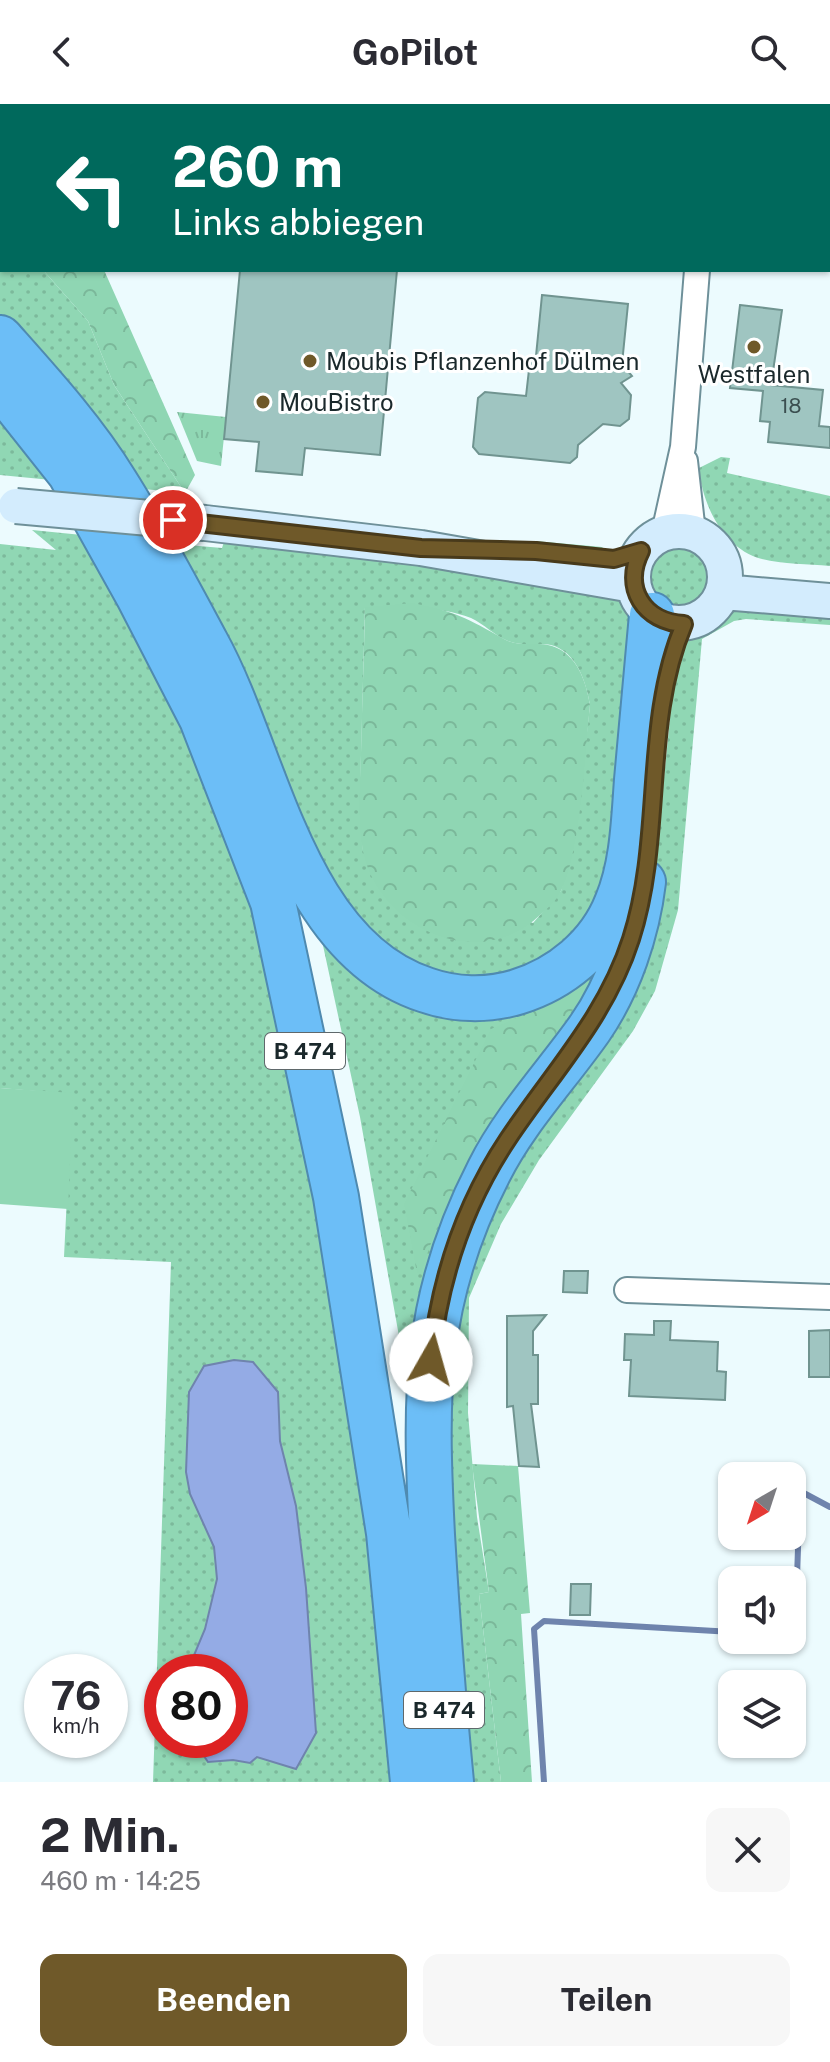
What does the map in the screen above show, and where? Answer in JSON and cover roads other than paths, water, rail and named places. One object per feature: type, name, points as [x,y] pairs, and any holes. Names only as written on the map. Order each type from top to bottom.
[{"type":"highway","name":"B 474","points":[[0,338],[48,392],[115,481],[209,648],[292,849],[349,1126],[438,1638],[451,1782]]},
{"type":"highway","name":"B 474","points":[[0,385],[70,473],[138,595],[202,719],[273,902],[343,1243],[389,1533],[413,1782]]},
{"type":"highway","points":[[292,849],[344,933],[387,972],[414,987],[443,996],[474,998],[506,995],[544,984],[588,948],[617,905],[631,846],[657,608]]},
{"type":"highway","points":[[438,1638],[426,1416],[434,1332],[443,1288],[455,1245],[489,1169],[592,1025],[615,982],[632,937],[641,898],[663,694],[672,652],[657,608]]},
{"type":"main road","points":[[8,505],[205,523],[421,548],[536,551],[614,559],[666,539],[714,547],[724,582],[708,614],[657,608],[421,548]]},
{"type":"main road","points":[[657,608],[635,561],[666,539]]},
{"type":"main road","points":[[724,582],[830,584]]},
{"type":"main road","points":[[724,582],[830,601]]},
{"type":"street","points":[[666,539],[683,447],[697,272]]},
{"type":"street","points":[[627,1290],[830,1297]]},
{"type":"water","points":[[234,1360],[253,1362],[278,1392],[280,1441],[296,1506],[306,1588],[316,1733],[296,1769],[257,1757],[250,1763],[233,1760],[208,1762],[205,1758],[248,1758],[248,1654],[195,1654],[205,1629],[217,1579],[214,1547],[190,1494],[186,1472],[189,1392],[204,1366]]},
{"type":"waterway","points":[[797,1566],[800,1491],[830,1507]]},
{"type":"waterway","points":[[544,1782],[534,1629],[544,1621],[718,1631]]},
{"type":"place","name":"Westfalen","points":[[754,347]]},
{"type":"place","name":"Moubis Pflanzenhof Dülmen","points":[[310,361]]},
{"type":"place","name":"MouBistro","points":[[263,402]]}]
